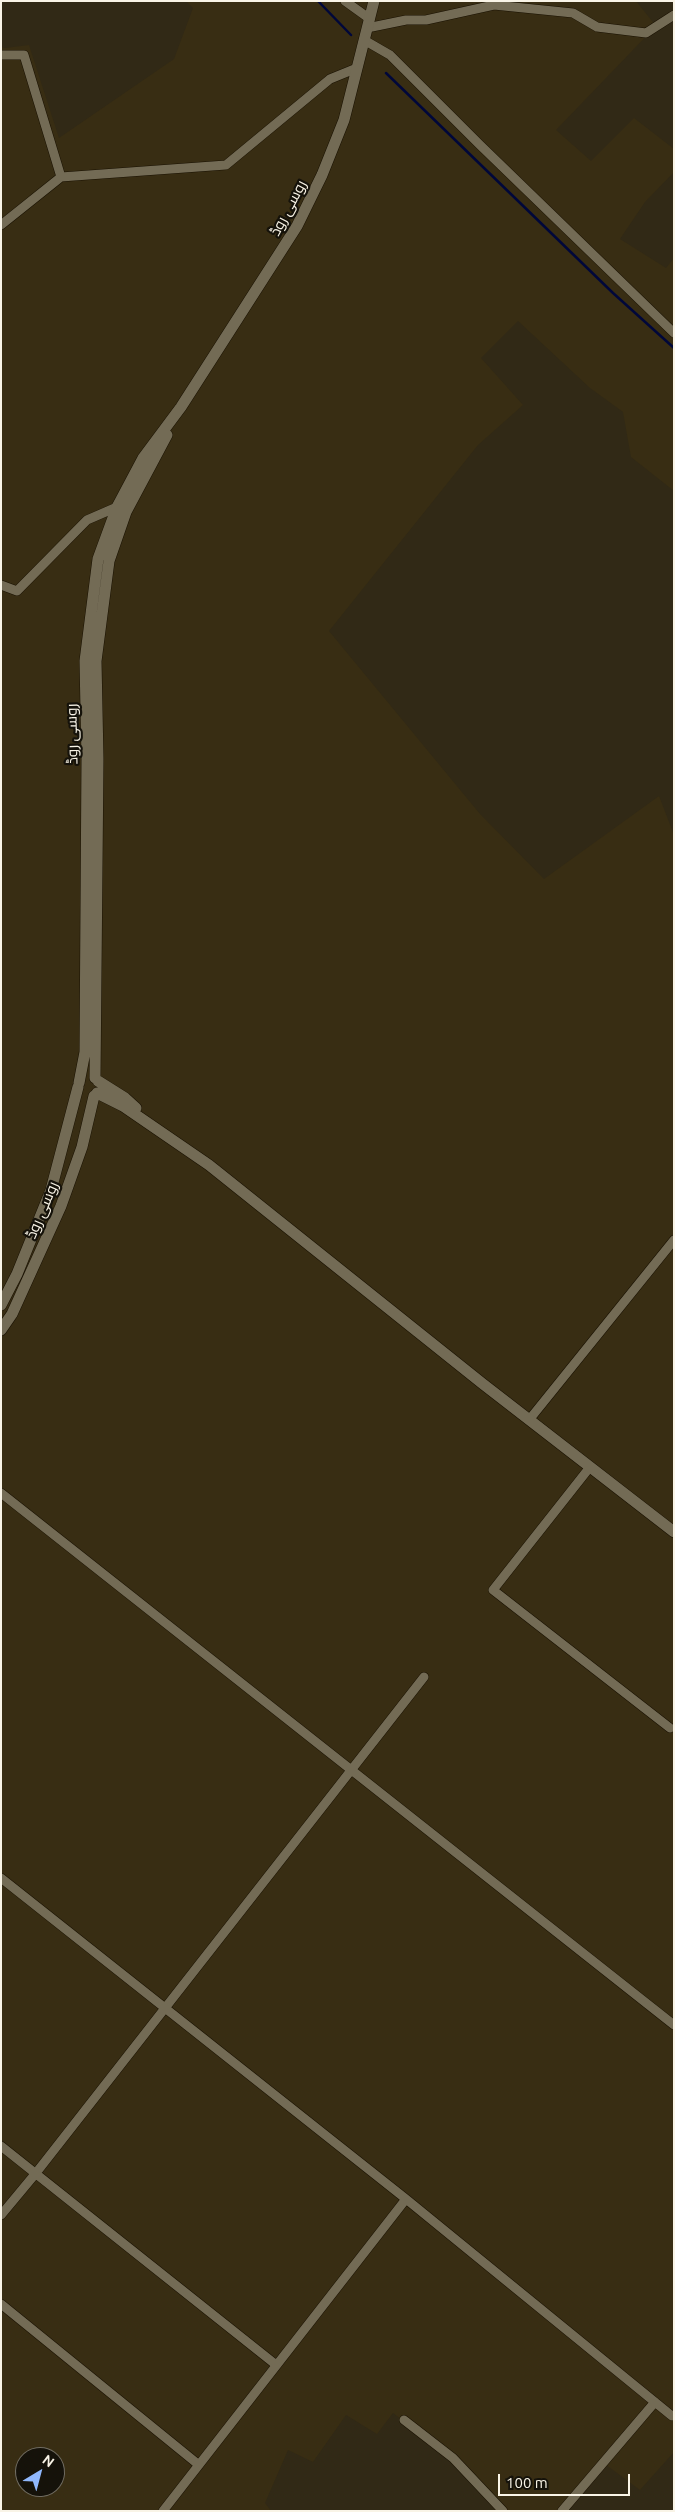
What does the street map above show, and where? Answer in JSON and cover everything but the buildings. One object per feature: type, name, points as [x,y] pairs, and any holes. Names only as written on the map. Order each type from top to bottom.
[{"type":"main road","name":"روسی روڈ","points":[[1,1330],[12,1314],[61,1206],[82,1146],[96,1087],[98,759],[96,661],[109,561],[126,512],[182,407],[297,226],[322,175],[344,120],[374,1]]},
{"type":"main road","name":"روسی روڈ","points":[[1,1305],[17,1274],[50,1190],[86,1052],[87,759],[85,661],[98,559],[117,507],[143,458],[182,407]]},
{"type":"main road","points":[[96,1087],[86,1096],[78,1085],[84,1077],[209,1165],[529,1420],[674,1532]]},
{"type":"street","points":[[344,1],[390,55],[478,144],[674,333]]},
{"type":"street","points":[[367,29],[406,20],[426,20],[494,5],[574,13],[597,26],[646,33],[674,15]]},
{"type":"street","points":[[1,55],[24,55],[61,177]]},
{"type":"street","points":[[1,225],[61,177],[226,165],[330,80],[357,68]]},
{"type":"street","points":[[1,585],[17,591],[87,520],[117,507]]},
{"type":"street","points":[[529,1420],[674,1240]]},
{"type":"street","points":[[1,1305],[12,1314]]},
{"type":"street","points":[[590,1467],[493,1590],[670,1728]]},
{"type":"street","points":[[1,1493],[674,2025]]},
{"type":"street","points":[[1,2215],[353,1770],[424,1677]]},
{"type":"street","points":[[1,1878],[406,2200],[672,2416]]},
{"type":"street","points":[[1,2146],[275,2364]]},
{"type":"street","points":[[163,2511],[275,2364],[406,2200]]},
{"type":"street","points":[[1,2304],[199,2465]]},
{"type":"street","points":[[562,2511],[655,2402]]},
{"type":"street","points":[[404,2420],[453,2458],[502,2511]]},
{"type":"shaded area","points":[[186,1],[636,1],[656,26],[556,130],[591,161],[634,118],[674,149],[674,172],[645,202],[620,239],[666,268],[674,258],[674,491],[631,457],[623,412],[590,388],[518,321],[481,358],[523,405],[478,445],[329,631],[480,814],[544,879],[659,796],[674,835],[674,2452],[640,2490],[605,2464],[563,2511],[501,2511],[468,2470],[393,2413],[377,2434],[346,2415],[313,2462],[288,2450],[265,2503],[271,2511],[1,2511],[1,47],[29,45],[59,138],[174,59],[193,8]]},
{"type":"waterway","points":[[318,1],[351,35]]},
{"type":"waterway","points":[[386,73],[613,293],[674,348]]}]
